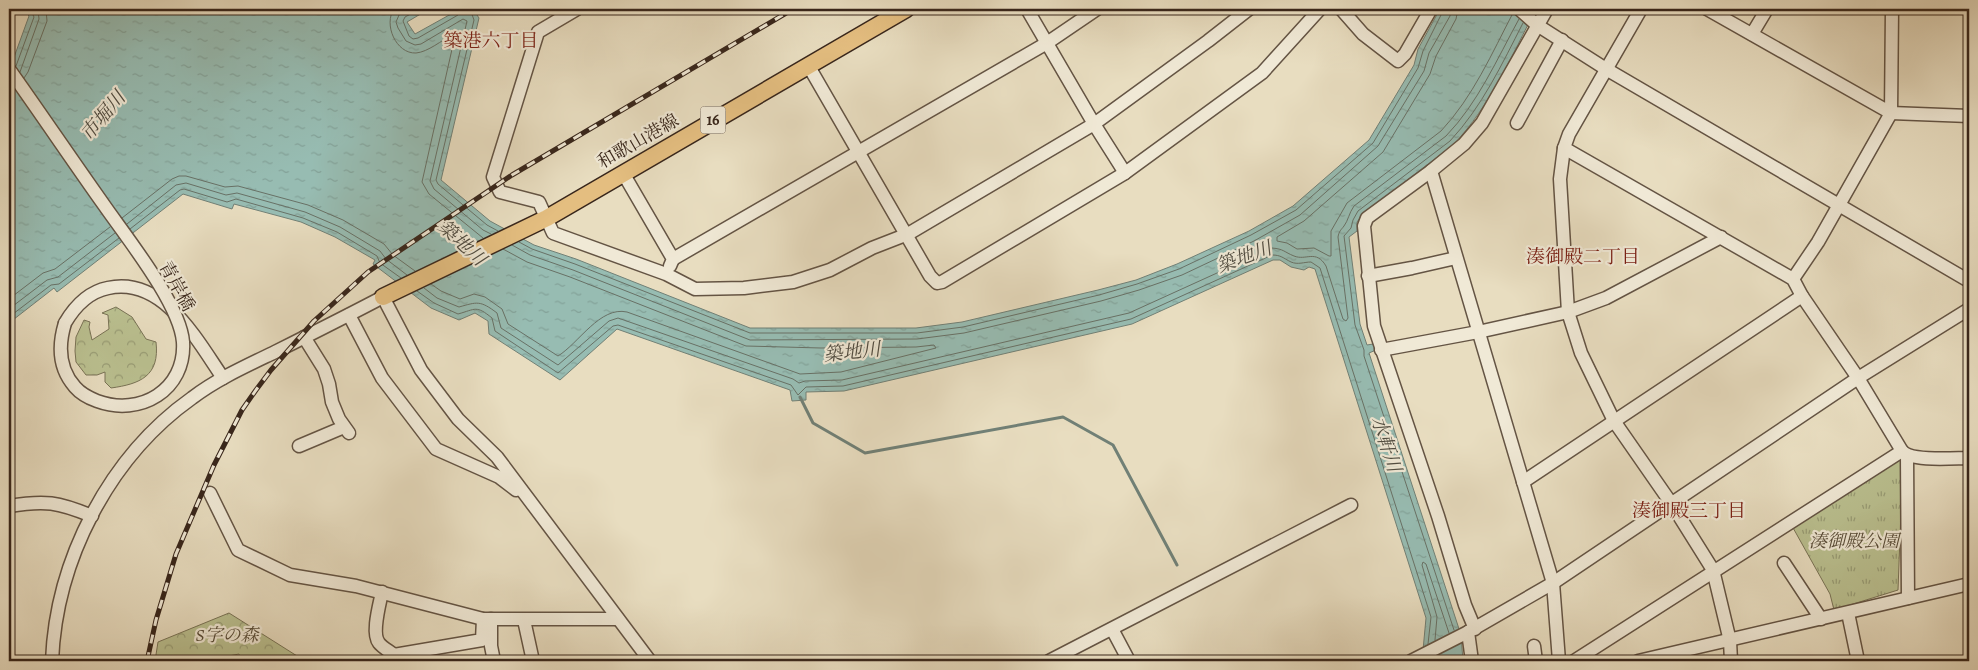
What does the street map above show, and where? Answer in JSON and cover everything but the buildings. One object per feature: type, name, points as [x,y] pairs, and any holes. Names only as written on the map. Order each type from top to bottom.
[{"type":"main road","name":"和歌山港線","points":[[384,298],[547,218],[906,9]]},
{"type":"street","points":[[577,9],[538,32],[493,177],[500,192],[539,202],[553,233],[666,274],[695,289],[744,288],[793,282],[830,270],[872,248],[908,234],[1094,124],[1208,41],[1248,9]]},
{"type":"street","points":[[1027,9],[1125,173]]},
{"type":"street","points":[[666,274],[673,259],[1047,43],[1097,9]]},
{"type":"street","points":[[808,65],[908,234],[930,276],[937,283],[942,282],[1125,173],[1262,73],[1320,9]]},
{"type":"street","points":[[1341,9],[1363,34],[1398,61],[1405,54],[1431,9]]},
{"type":"street","points":[[1519,9],[1535,23],[1606,70],[1969,281]]},
{"type":"street","points":[[1472,661],[1470,632],[1465,605],[1438,516],[1374,326],[1364,226],[1367,218],[1392,202],[1464,144],[1482,123],[1535,23],[1547,9]]},
{"type":"street","points":[[1641,9],[1569,134],[1564,148],[1560,179],[1568,312],[1581,353],[1614,421],[1671,504],[1713,570],[1730,641],[1731,661]]},
{"type":"street","points":[[1707,9],[1891,113],[1969,116]]},
{"type":"street","points":[[1752,34],[1767,9]]},
{"type":"street","points":[[1793,279],[1818,242],[1891,113],[1892,9]]},
{"type":"street","points":[[1517,123],[1562,40]]},
{"type":"street","name":"青岸橋","points":[[9,69],[156,280],[180,329],[183,351],[177,372],[172,382],[160,394],[146,402],[136,405],[113,406],[91,399],[76,388],[62,365],[60,347],[65,323],[76,306],[98,291],[115,287],[142,290],[157,298],[185,323],[223,378]]},
{"type":"street","points":[[1564,148],[1793,279],[1802,296],[1858,378],[1905,454],[1908,598]]},
{"type":"street","points":[[1431,171],[1553,583],[1559,661]]},
{"type":"street","points":[[623,173],[673,259]]},
{"type":"street","points":[[1381,350],[1478,332],[1568,312],[1606,298],[1721,237]]},
{"type":"street","points":[[1368,276],[1456,258]]},
{"type":"street","points":[[1523,482],[1802,296]]},
{"type":"street","points":[[52,661],[54,630],[63,587],[74,556],[92,516],[121,469],[143,441],[181,406],[223,378],[384,298],[420,370],[458,419],[497,457],[650,661]]},
{"type":"street","points":[[1412,661],[1470,632],[1553,583],[1858,378],[1969,309]]},
{"type":"street","points":[[349,315],[382,378],[436,449],[499,477],[528,499]]},
{"type":"street","points":[[299,446],[346,430],[332,402],[324,369],[304,337]]},
{"type":"street","points":[[1574,661],[1713,570],[1905,454],[1969,458]]},
{"type":"street","points":[[210,493],[238,550],[275,566],[290,575],[356,586],[487,619],[618,619]]},
{"type":"street","points":[[9,506],[48,502],[70,506],[92,516]]},
{"type":"street","points":[[1049,661],[1351,505]]},
{"type":"street","points":[[1784,563],[1821,619]]},
{"type":"street","points":[[1638,661],[1969,584]]},
{"type":"street","points":[[382,592],[376,637],[378,642],[394,658],[482,640],[487,619]]},
{"type":"street","points":[[1848,613],[1858,661]]},
{"type":"street","points":[[487,619],[494,661]]},
{"type":"street","points":[[524,620],[533,661]]},
{"type":"street","points":[[1112,629],[1129,661]]},
{"type":"street","points":[[1534,646],[1536,661]]},
{"type":"green space","points":[[116,307],[132,317],[146,339],[156,342],[156,354],[155,363],[146,376],[131,384],[111,388],[105,382],[105,372],[97,375],[86,375],[76,362],[75,351],[76,337],[84,320],[90,322],[89,327],[92,340],[109,329],[108,315],[102,313]]},
{"type":"green space","name":"湊御殿公園","points":[[1903,458],[1898,590],[1834,610],[1830,594],[1792,526]]},
{"type":"green space","name":"S字の森","points":[[229,613],[305,661],[241,661],[239,654],[203,661],[155,661],[158,642]]},
{"type":"water","points":[[23,9],[429,9],[407,22],[415,34],[460,9],[473,9],[479,18],[441,180],[490,221],[534,245],[576,259],[750,328],[916,328],[962,322],[1136,280],[1177,264],[1249,231],[1293,206],[1369,140],[1414,65],[1418,49],[1440,9],[1536,9],[1500,80],[1467,129],[1454,144],[1362,215],[1357,222],[1357,231],[1349,237],[1360,324],[1367,345],[1373,344],[1376,350],[1369,353],[1461,635],[1463,661],[1422,661],[1426,618],[1315,269],[1309,267],[1304,270],[1291,267],[1280,260],[1273,260],[1132,324],[844,391],[806,392],[806,400],[792,401],[790,390],[617,329],[560,380],[489,334],[488,321],[475,313],[459,320],[431,308],[373,264],[375,260],[335,237],[301,222],[234,204],[232,209],[183,194],[57,292],[54,288],[9,323],[9,71],[29,16]]},
{"type":"waterway","points":[[800,397],[813,423],[865,453],[1063,417],[1113,445],[1177,565]]},
{"type":"railway","points":[[147,661],[156,620],[176,554],[214,465],[242,410],[271,370],[314,321],[368,272],[512,175],[793,9]]},
{"type":"district","name":"築港六丁目","points":[[491,41]]},
{"type":"district","name":"湊御殿二丁目","points":[[1583,257]]},
{"type":"district","name":"湊御殿三丁目","points":[[1689,511]]},
{"type":"water label","name":"市堀川","points":[[103,116]]},
{"type":"water label","name":"築地川","points":[[462,243]]},
{"type":"water label","name":"築地川","points":[[1244,257]]},
{"type":"water label","name":"築地川","points":[[852,352]]},
{"type":"water label","name":"水軒川","points":[[1386,444]]}]
